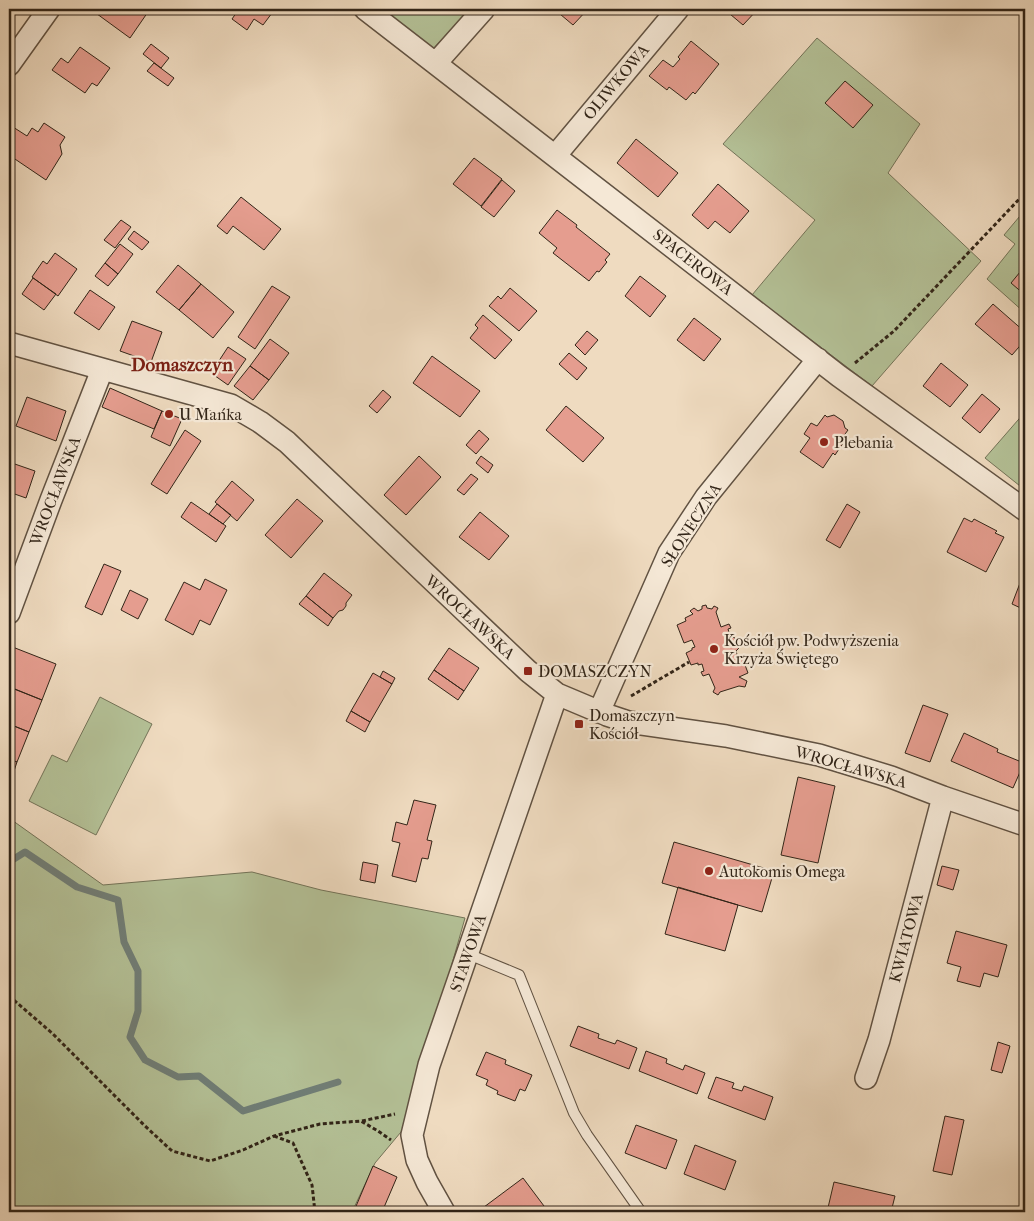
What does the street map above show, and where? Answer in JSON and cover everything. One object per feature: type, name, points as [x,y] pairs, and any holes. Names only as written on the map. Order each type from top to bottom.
[{"type":"street","points":[[9,65],[49,9]]},
{"type":"street","name":"SPACEROWA","points":[[365,9],[839,376],[1025,510]]},
{"type":"street","points":[[436,63],[484,9]]},
{"type":"street","name":"OLIWKOWA","points":[[555,156],[678,9]]},
{"type":"street","name":"WROCŁAWSKA","points":[[9,343],[231,405],[260,422],[287,442],[528,671],[557,694],[603,714],[628,722],[726,736],[820,755],[891,777],[1025,825]]},
{"type":"street","name":"SŁONECZNA","points":[[603,714],[670,553],[706,497],[818,359]]},
{"type":"street","name":"WROCŁAWSKA","points":[[9,613],[102,370]]},
{"type":"street","name":"STAWOWA","points":[[444,1212],[426,1182],[412,1135],[429,1065],[557,694]]},
{"type":"street","name":"KWIATOWA","points":[[866,1078],[879,1040],[943,797]]},
{"type":"lane","points":[[468,954],[519,975],[574,1114],[641,1212]]},
{"type":"path","points":[[839,376],[894,331],[1025,193]]},
{"type":"path","points":[[603,714],[628,697],[689,662]]},
{"type":"path","points":[[9,996],[52,1033],[172,1151],[210,1161],[243,1150],[274,1136],[320,1124],[361,1121],[390,1116],[420,1102]]},
{"type":"path","points":[[361,1121],[418,1160]]},
{"type":"path","points":[[274,1136],[293,1143],[312,1185],[314,1212]]},
{"type":"green space","points":[[376,9],[470,9],[431,51]]},
{"type":"green space","points":[[817,38],[920,124],[888,173],[981,261],[872,386],[752,295],[815,220],[723,144]]},
{"type":"green space","points":[[1025,210],[1025,313],[987,279],[1015,244],[1004,235]]},
{"type":"green space","points":[[1025,412],[1025,490],[985,458]]},
{"type":"green space","points":[[100,697],[152,724],[96,835],[29,801],[52,755],[67,762]]},
{"type":"green space","points":[[9,818],[103,885],[252,872],[321,890],[465,918],[406,1126],[375,1163],[352,1212],[9,1212]]},
{"type":"building","points":[[95,9],[150,9],[130,38],[93,11]]},
{"type":"building","points":[[239,9],[275,9],[263,25],[254,19],[247,30],[232,19]]},
{"type":"building","points":[[554,9],[588,9],[573,25]]},
{"type":"building","points":[[724,9],[758,9],[743,25]]},
{"type":"building","points":[[691,41],[719,64],[695,94],[693,92],[686,100],[669,87],[667,90],[649,76],[663,60],[673,67],[680,59],[678,57]]},
{"type":"building","points":[[151,44],[169,58],[161,68],[143,54]]},
{"type":"building","points":[[80,47],[110,68],[97,86],[92,83],[85,93],[52,70],[61,58],[68,63]]},
{"type":"building","points":[[154,63],[174,78],[168,86],[147,71]]},
{"type":"building","points":[[845,81],[873,105],[853,128],[825,103]]},
{"type":"building","points":[[44,123],[65,137],[60,145],[62,154],[46,180],[9,155],[9,133],[13,127],[27,136],[32,128],[38,132]]},
{"type":"building","points":[[636,139],[678,173],[658,197],[617,163]]},
{"type":"building","points":[[474,158],[502,179],[481,206],[453,184]]},
{"type":"building","points":[[502,180],[515,191],[494,217],[481,207]]},
{"type":"building","points":[[718,184],[749,211],[730,233],[715,221],[708,229],[692,215]]},
{"type":"building","points":[[241,197],[281,229],[264,250],[233,226],[227,234],[217,226]]},
{"type":"building","points":[[557,210],[610,254],[605,260],[607,262],[589,281],[553,253],[557,248],[539,233]]},
{"type":"building","points":[[121,220],[131,227],[115,248],[104,240]]},
{"type":"building","points":[[134,231],[149,242],[142,250],[128,239]]},
{"type":"building","points":[[120,244],[133,254],[118,274],[105,263]]},
{"type":"building","points":[[55,253],[77,269],[58,296],[32,277],[43,261],[47,264]]},
{"type":"building","points":[[105,263],[118,274],[108,286],[95,276]]},
{"type":"building","points":[[178,265],[201,284],[179,310],[156,292]]},
{"type":"building","points":[[1025,266],[1025,295],[1011,283]]},
{"type":"building","points":[[640,276],[666,296],[650,317],[625,296]]},
{"type":"building","points":[[33,278],[56,294],[44,310],[22,294]]},
{"type":"building","points":[[201,284],[234,312],[213,338],[179,310]]},
{"type":"building","points":[[272,286],[290,297],[255,349],[238,337]]},
{"type":"building","points":[[510,288],[537,311],[519,331],[489,306],[498,296],[501,299]]},
{"type":"building","points":[[90,290],[115,307],[99,330],[74,313]]},
{"type":"building","points":[[993,304],[1025,332],[1025,340],[1012,355],[975,324]]},
{"type":"building","points":[[483,315],[512,340],[495,359],[470,338],[478,328],[475,325]]},
{"type":"building","points":[[694,318],[721,339],[704,361],[677,340]]},
{"type":"building","points":[[132,321],[162,332],[151,362],[120,351]]},
{"type":"building","points":[[587,331],[598,340],[585,355],[575,345]]},
{"type":"building","points":[[270,339],[289,353],[269,380],[250,366]]},
{"type":"building","points":[[228,347],[246,359],[228,385],[211,373]]},
{"type":"building","points":[[569,353],[587,368],[577,380],[559,364]]},
{"type":"building","points":[[432,356],[480,391],[460,417],[413,383]]},
{"type":"building","points":[[941,363],[968,385],[950,407],[923,386]]},
{"type":"building","points":[[250,366],[269,380],[253,400],[234,386]]},
{"type":"building","points":[[110,388],[162,411],[154,429],[102,407]]},
{"type":"building","points":[[383,390],[391,397],[377,413],[369,406]]},
{"type":"building","points":[[982,394],[1000,409],[980,433],[962,418]]},
{"type":"building","points":[[27,397],[66,411],[56,441],[16,426]]},
{"type":"building","points":[[566,406],[604,438],[583,462],[546,430]]},
{"type":"building","points":[[162,411],[182,419],[170,446],[151,437]]},
{"type":"building","name":"Plebania","points":[[825,415],[827,417],[834,415],[843,421],[845,428],[848,430],[840,441],[843,443],[835,455],[833,453],[823,468],[800,452],[810,438],[804,434],[811,423],[817,426]]},
{"type":"building","points":[[185,430],[201,441],[167,494],[151,484]]},
{"type":"building","points":[[479,430],[489,439],[476,454],[466,445]]},
{"type":"building","points":[[419,456],[441,477],[406,515],[384,495]]},
{"type":"building","points":[[481,456],[493,465],[488,473],[476,463]]},
{"type":"building","points":[[9,462],[35,471],[26,498],[9,492]]},
{"type":"building","points":[[471,474],[478,479],[464,495],[457,490]]},
{"type":"building","points":[[232,481],[254,500],[237,521],[215,502]]},
{"type":"building","points":[[297,499],[323,521],[291,558],[265,535]]},
{"type":"building","points":[[191,502],[226,526],[216,542],[181,517]]},
{"type":"building","points":[[217,504],[231,515],[223,524],[209,514]]},
{"type":"building","points":[[847,504],[860,512],[840,548],[826,540]]},
{"type":"building","points":[[480,512],[509,536],[489,560],[459,537]]},
{"type":"building","points":[[964,518],[972,522],[974,519],[997,531],[995,533],[1004,537],[986,572],[947,552]]},
{"type":"building","points":[[104,564],[121,571],[102,615],[85,607]]},
{"type":"building","points":[[1025,570],[1025,610],[1012,604]]},
{"type":"building","points":[[324,573],[352,595],[343,610],[339,611],[333,618],[306,596]]},
{"type":"building","points":[[205,579],[227,590],[210,625],[200,620],[193,635],[165,620],[184,582],[200,590]]},
{"type":"building","points":[[130,590],[148,599],[138,619],[121,610]]},
{"type":"building","points":[[306,596],[333,618],[328,626],[299,604]]},
{"type":"building","name":"Kościół pw. Podwyższenia Krzyża Świętego","points":[[706,605],[707,608],[712,609],[714,606],[718,608],[716,612],[721,627],[729,624],[731,628],[728,629],[730,636],[735,638],[739,648],[736,651],[738,658],[742,657],[748,673],[739,677],[747,681],[745,687],[739,686],[720,692],[718,695],[713,692],[715,688],[709,674],[703,676],[701,672],[704,671],[702,664],[691,665],[686,653],[695,647],[692,640],[684,643],[677,625],[686,621],[685,618],[693,614],[690,611],[694,608],[698,611],[702,609],[702,606]]},
{"type":"building","points":[[10,646],[56,664],[42,700],[9,687]]},
{"type":"building","points":[[449,648],[479,668],[464,691],[434,670]]},
{"type":"building","points":[[434,670],[464,691],[458,700],[428,679]]},
{"type":"building","points":[[383,671],[395,678],[392,684],[380,677]]},
{"type":"building","points":[[373,673],[392,684],[370,722],[351,711]]},
{"type":"building","points":[[10,687],[42,700],[29,732],[9,724]]},
{"type":"building","points":[[923,705],[948,714],[930,762],[905,753]]},
{"type":"building","points":[[351,711],[370,722],[365,732],[346,721]]},
{"type":"building","points":[[9,724],[29,732],[17,762],[9,759]]},
{"type":"building","points":[[964,733],[998,749],[997,752],[1024,763],[1013,788],[951,761]]},
{"type":"building","points":[[9,759],[17,762],[10,783],[9,783]]},
{"type":"building","points":[[798,777],[835,786],[818,863],[781,855]]},
{"type":"building","points":[[414,800],[436,805],[427,840],[432,841],[428,859],[422,858],[416,882],[392,876],[400,843],[392,841],[396,822],[407,825]]},
{"type":"building","points":[[674,842],[774,871],[762,912],[662,883]]},
{"type":"building","points":[[363,862],[378,865],[375,883],[360,880]]},
{"type":"building","points":[[942,866],[959,870],[953,890],[937,885]]},
{"type":"building","points":[[678,887],[738,905],[725,951],[665,934]]},
{"type":"building","points":[[956,931],[1007,945],[998,977],[984,973],[980,987],[957,981],[961,967],[947,963]]},
{"type":"building","points":[[578,1026],[599,1034],[598,1038],[615,1044],[617,1040],[637,1048],[629,1069],[570,1046]]},
{"type":"building","points":[[998,1042],[1010,1046],[1002,1073],[991,1070]]},
{"type":"building","points":[[646,1051],[667,1059],[666,1063],[683,1070],[685,1065],[705,1073],[697,1094],[639,1071]]},
{"type":"building","points":[[486,1052],[506,1060],[505,1064],[532,1075],[525,1091],[520,1089],[515,1101],[497,1094],[498,1091],[486,1085],[488,1080],[476,1075]]},
{"type":"building","points":[[716,1077],[734,1083],[732,1088],[742,1091],[744,1086],[773,1097],[765,1120],[708,1098]]},
{"type":"building","points":[[945,1116],[964,1120],[952,1175],[933,1171]]},
{"type":"building","points":[[636,1125],[677,1140],[666,1169],[625,1153]]},
{"type":"building","points":[[695,1145],[736,1161],[725,1190],[684,1174]]},
{"type":"building","points":[[373,1166],[397,1177],[382,1212],[354,1211]]},
{"type":"building","points":[[523,1178],[547,1210],[545,1212],[482,1212],[480,1210]]},
{"type":"building","points":[[834,1182],[895,1196],[891,1212],[827,1212]]},
{"type":"waterway","points":[[9,862],[25,852],[77,887],[118,900],[124,942],[138,971],[138,1011],[130,1037],[145,1060],[178,1077],[199,1076],[243,1111],[338,1082]]},
{"type":"place","name":"U Mańka","points":[[169,414]]},
{"type":"place","name":"Plebania","points":[[824,442]]},
{"type":"place","name":"Kościół pw. Podwyższenia Krzyża Świętego","points":[[714,649]]},
{"type":"place","name":"DOMASZCZYN","points":[[528,671]]},
{"type":"place","name":"Domaszczyn Kościół","points":[[579,724]]},
{"type":"place","name":"Autokomis Omega","points":[[709,871]]},
{"type":"district","name":"Domaszczyn","points":[[182,365]]}]
